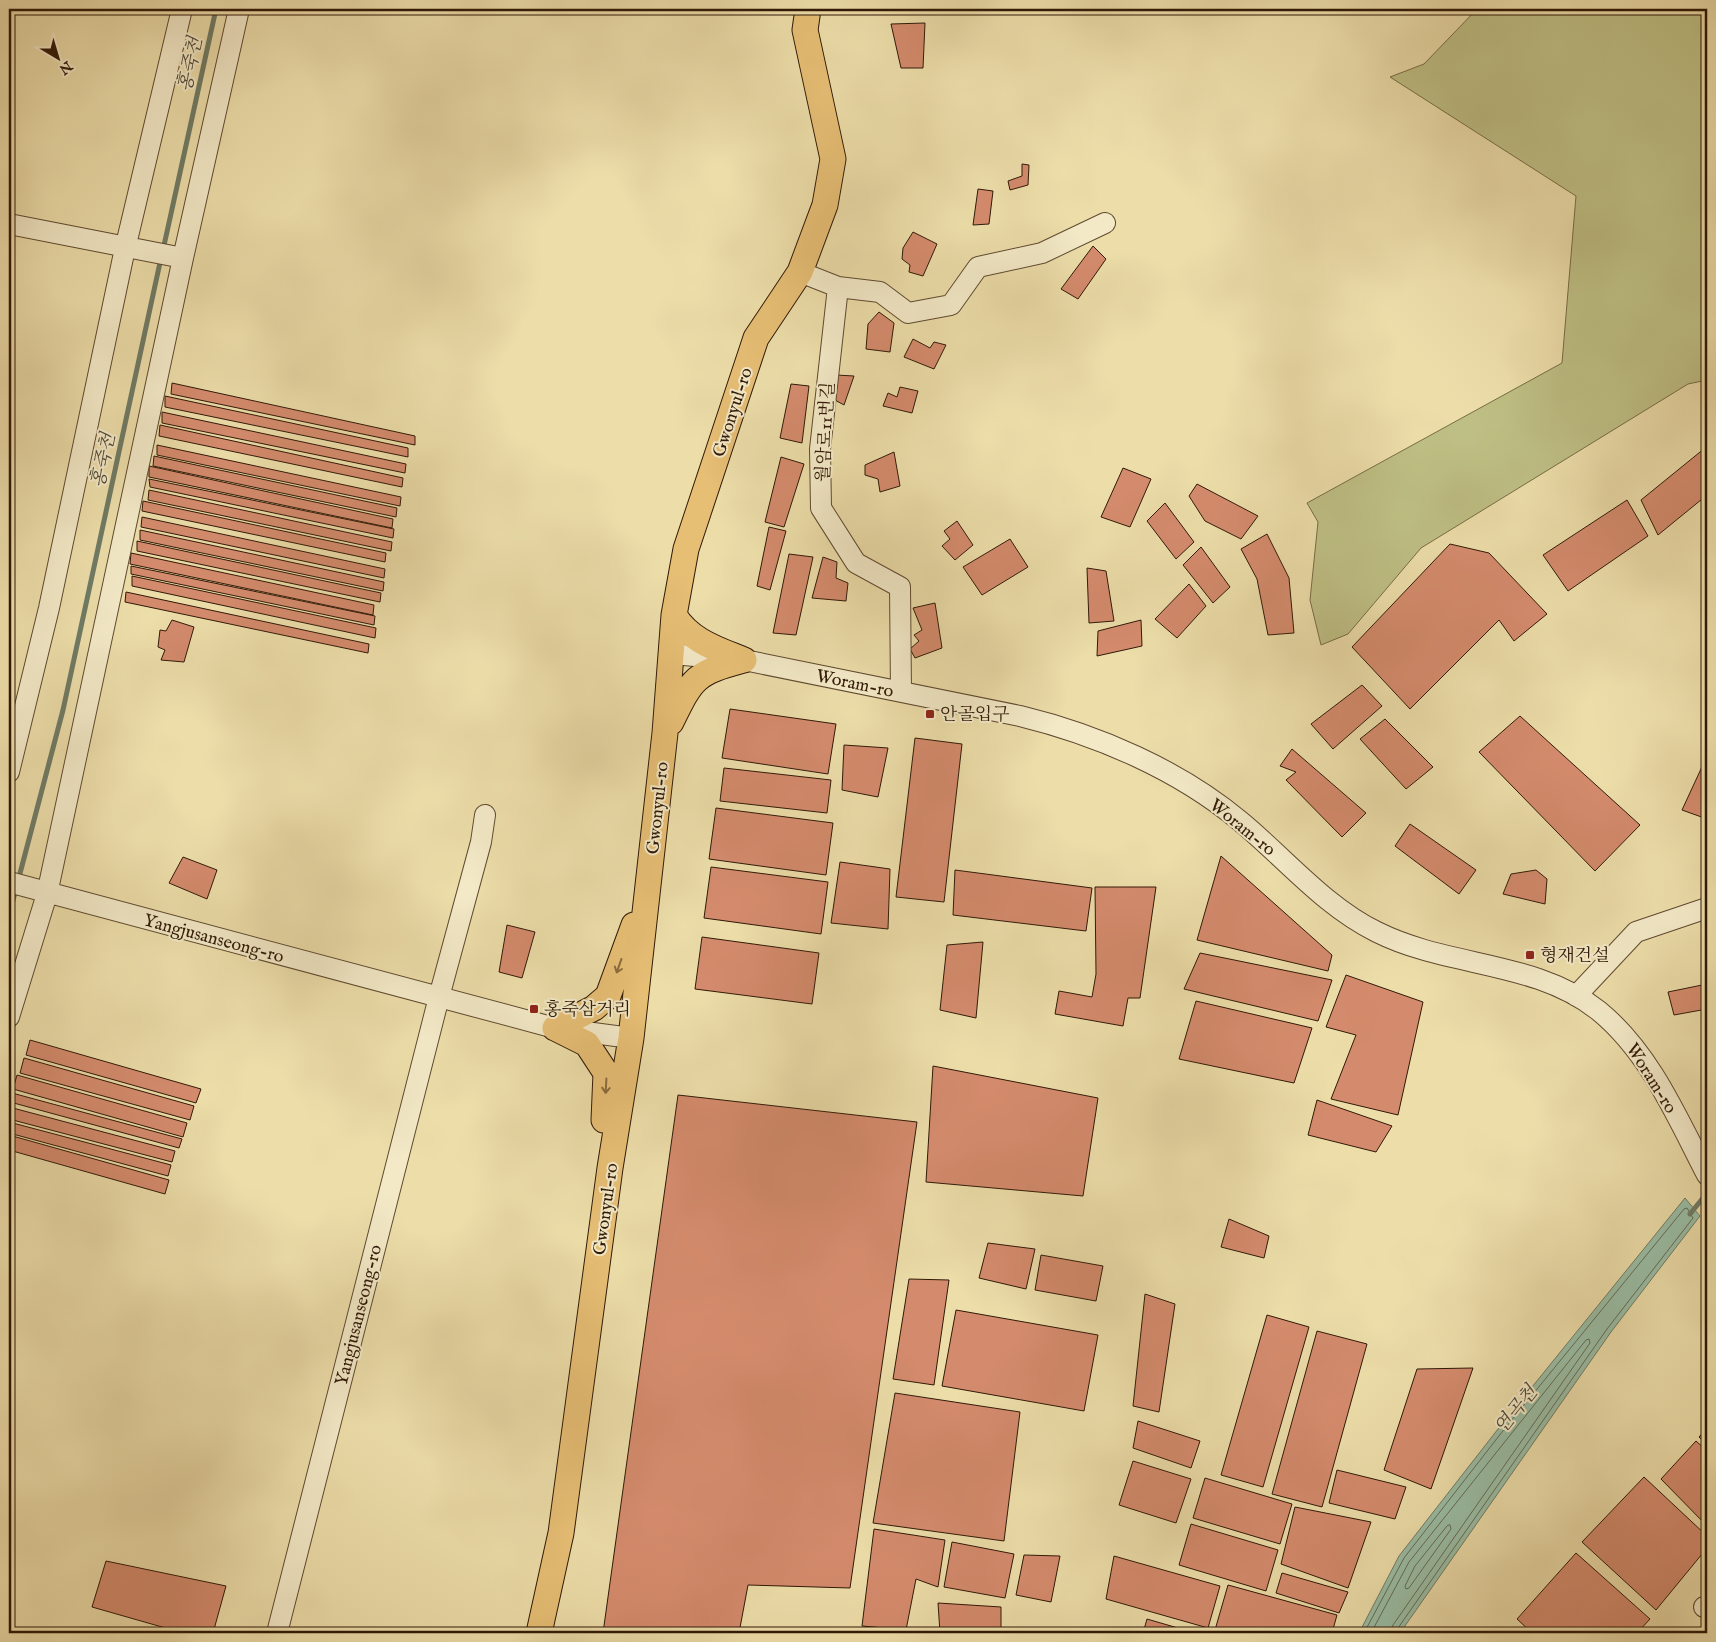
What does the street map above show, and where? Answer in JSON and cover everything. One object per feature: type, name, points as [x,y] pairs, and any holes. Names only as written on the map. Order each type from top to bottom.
[{"type":"main road","name":"Gwonyul-ro","points":[[539,1633],[561,1532],[610,1168],[631,1038],[665,733],[674,615],[686,549],[756,338],[800,272],[825,205],[833,159],[804,30],[808,9]]},
{"type":"main road","points":[[674,615],[682,628],[698,640],[744,660]]},
{"type":"main road","points":[[665,733],[684,695],[696,678],[715,668],[744,660]]},
{"type":"main road","points":[[555,1028],[594,1008],[608,996],[648,888]]},
{"type":"main road","points":[[555,1028],[587,1044],[606,1073],[603,1138],[610,1168]]},
{"type":"street","points":[[9,772],[49,608],[126,248],[182,9]]},
{"type":"street","points":[[9,1017],[40,892],[239,9]]},
{"type":"street","points":[[800,272],[838,287],[880,292],[908,313],[951,304],[978,267],[1042,253],[1106,222]]},
{"type":"street","points":[[9,224],[183,258]]},
{"type":"street","name":"월암로11번길","points":[[838,287],[820,449],[822,508],[856,563],[900,587],[901,692]]},
{"type":"street","name":"Woram-ro","points":[[671,654],[744,660],[1052,724],[1126,753],[1176,778],[1210,799],[1240,821],[1331,903],[1377,932],[1424,951],[1529,974],[1576,996],[1620,1028],[1636,1047],[1703,1167]]},
{"type":"street","points":[[438,997],[481,842],[485,816]]},
{"type":"street","name":"Yangjusanseong-ro","points":[[9,882],[40,892],[555,1028],[631,1038]]},
{"type":"street","points":[[1576,996],[1636,932],[1707,908]]},
{"type":"street","name":"Yangjusanseong-ro","points":[[277,1633],[438,997]]},
{"type":"shaded area","points":[[1477,9],[1707,9],[1707,380],[1688,384],[1421,548],[1348,634],[1321,645],[1310,600],[1318,522],[1307,503],[1562,363],[1576,196],[1390,77],[1424,64]]},
{"type":"water","name":"연곡천","points":[[1685,1198],[1700,1216],[1611,1332],[1400,1633],[1359,1633],[1399,1556],[1498,1429]]},
{"type":"building","points":[[925,23],[923,68],[901,68],[891,24]]},
{"type":"building","points":[[1022,164],[1029,165],[1028,185],[1010,190],[1008,181],[1022,176]]},
{"type":"building","points":[[978,189],[993,191],[989,224],[973,225]]},
{"type":"building","points":[[913,232],[937,244],[923,276],[909,272],[910,265],[902,259],[903,248]]},
{"type":"building","points":[[1093,246],[1106,259],[1078,299],[1061,289]]},
{"type":"building","points":[[879,312],[894,323],[890,352],[866,349],[868,324]]},
{"type":"building","points":[[913,339],[930,348],[934,342],[946,345],[934,369],[904,357]]},
{"type":"building","points":[[836,375],[854,376],[844,405],[835,400]]},
{"type":"building","points":[[172,383],[415,436],[415,445],[171,394]]},
{"type":"building","points":[[791,384],[809,386],[802,443],[780,438]]},
{"type":"building","points":[[900,387],[918,391],[912,413],[883,406],[888,393],[897,397]]},
{"type":"building","points":[[165,396],[408,448],[408,457],[165,407]]},
{"type":"building","points":[[162,412],[406,464],[405,473],[162,423]]},
{"type":"building","points":[[160,425],[403,478],[402,487],[159,436]]},
{"type":"building","points":[[157,445],[401,497],[400,506],[157,455]]},
{"type":"building","points":[[1705,448],[1707,450],[1707,495],[1658,535],[1641,500]]},
{"type":"building","points":[[894,452],[900,486],[880,492],[878,479],[865,475],[865,465]]},
{"type":"building","points":[[154,456],[397,508],[396,517],[153,466]]},
{"type":"building","points":[[781,457],[804,464],[784,527],[765,522]]},
{"type":"building","points":[[149,466],[393,519],[392,528],[149,477]]},
{"type":"building","points":[[1123,468],[1151,479],[1130,527],[1101,517]]},
{"type":"building","points":[[149,479],[394,529],[393,538],[150,487]]},
{"type":"building","points":[[1197,484],[1258,516],[1241,539],[1205,521],[1189,496]]},
{"type":"building","points":[[149,490],[392,542],[391,551],[148,500]]},
{"type":"building","points":[[1627,500],[1648,536],[1568,591],[1543,555]]},
{"type":"building","points":[[143,501],[386,553],[385,562],[142,511]]},
{"type":"building","points":[[1165,503],[1194,542],[1176,559],[1147,521]]},
{"type":"building","points":[[142,517],[385,569],[384,578],[141,527]]},
{"type":"building","points":[[957,521],[973,545],[955,560],[942,546],[950,539],[944,531]]},
{"type":"building","points":[[769,527],[786,531],[770,590],[757,586]]},
{"type":"building","points":[[140,530],[384,582],[383,591],[140,540]]},
{"type":"building","points":[[1267,534],[1289,578],[1294,633],[1268,635],[1257,579],[1241,549]]},
{"type":"building","points":[[1010,539],[1028,567],[982,595],[963,567]]},
{"type":"building","points":[[137,541],[381,593],[380,602],[137,551]]},
{"type":"building","points":[[1450,544],[1489,553],[1547,614],[1514,641],[1499,620],[1410,709],[1352,647]]},
{"type":"building","points":[[1201,547],[1230,587],[1213,603],[1183,565]]},
{"type":"building","points":[[131,553],[374,605],[373,615],[130,564]]},
{"type":"building","points":[[789,554],[813,557],[796,635],[773,633]]},
{"type":"building","points":[[823,557],[837,562],[836,578],[848,583],[846,601],[812,598]]},
{"type":"building","points":[[131,566],[375,616],[374,625],[131,574]]},
{"type":"building","points":[[1087,568],[1106,571],[1114,621],[1089,623]]},
{"type":"building","points":[[132,576],[376,628],[375,638],[132,586]]},
{"type":"building","points":[[1189,584],[1206,606],[1177,638],[1155,619]]},
{"type":"building","points":[[126,592],[369,644],[368,653],[125,602]]},
{"type":"building","points":[[935,603],[942,648],[915,658],[910,649],[919,641],[914,635],[922,630],[913,608]]},
{"type":"building","points":[[172,620],[194,627],[184,662],[161,660],[165,650],[158,647],[160,630],[166,631]]},
{"type":"building","points":[[1141,620],[1142,646],[1097,656],[1098,631]]},
{"type":"building","points":[[1362,685],[1382,706],[1333,749],[1311,724]]},
{"type":"building","points":[[730,709],[836,724],[828,774],[722,758]]},
{"type":"building","points":[[1520,716],[1640,825],[1595,871],[1479,752]]},
{"type":"building","points":[[1385,719],[1433,767],[1406,789],[1360,739]]},
{"type":"building","points":[[915,738],[962,744],[944,902],[896,897]]},
{"type":"building","points":[[844,745],[888,748],[878,797],[842,790]]},
{"type":"building","points":[[1292,749],[1366,813],[1342,837],[1286,780],[1296,772],[1280,766]]},
{"type":"building","points":[[1707,756],[1707,819],[1682,810]]},
{"type":"building","points":[[724,768],[831,780],[827,813],[720,801]]},
{"type":"building","points":[[716,808],[833,823],[826,875],[709,859]]},
{"type":"building","points":[[1410,824],[1476,870],[1459,894],[1395,846]]},
{"type":"building","points":[[1221,856],[1332,955],[1328,971],[1197,940]]},
{"type":"building","points":[[183,857],[217,870],[207,899],[169,883]]},
{"type":"building","points":[[840,862],[890,869],[888,929],[831,923]]},
{"type":"building","points":[[711,867],[828,882],[821,934],[704,918]]},
{"type":"building","points":[[955,870],[1092,888],[1086,931],[953,915]]},
{"type":"building","points":[[1536,870],[1547,879],[1545,904],[1503,894],[1511,874]]},
{"type":"building","points":[[1095,887],[1156,887],[1140,998],[1128,998],[1123,1026],[1055,1014],[1059,991],[1092,997],[1096,974]]},
{"type":"building","points":[[507,925],[535,932],[522,978],[499,972]]},
{"type":"building","points":[[702,937],[819,953],[812,1004],[695,989]]},
{"type":"building","points":[[983,942],[976,1018],[940,1010],[947,945]]},
{"type":"building","points":[[1200,953],[1332,980],[1318,1021],[1184,989]]},
{"type":"building","points":[[1346,975],[1423,1002],[1398,1115],[1331,1099],[1356,1035],[1326,1027]]},
{"type":"building","points":[[1707,984],[1707,1009],[1674,1015],[1668,992]]},
{"type":"building","points":[[1196,1001],[1312,1028],[1294,1083],[1179,1059]]},
{"type":"building","points":[[30,1040],[201,1089],[196,1103],[26,1055]]},
{"type":"building","points":[[24,1058],[194,1106],[190,1120],[20,1073]]},
{"type":"building","points":[[933,1066],[1098,1098],[1083,1196],[926,1182]]},
{"type":"building","points":[[17,1075],[187,1123],[183,1137],[13,1089]]},
{"type":"building","points":[[12,1093],[182,1139],[179,1148],[10,1102]]},
{"type":"building","points":[[678,1095],[917,1122],[850,1588],[748,1585],[739,1633],[603,1633]]},
{"type":"building","points":[[1317,1100],[1392,1126],[1376,1152],[1308,1135]]},
{"type":"building","points":[[9,1107],[175,1151],[172,1162],[9,1119]]},
{"type":"building","points":[[9,1122],[171,1165],[168,1176],[9,1133]]},
{"type":"building","points":[[9,1135],[169,1180],[165,1194],[9,1150]]},
{"type":"building","points":[[1229,1219],[1269,1236],[1264,1258],[1221,1247]]},
{"type":"building","points":[[988,1243],[1035,1249],[1026,1289],[979,1278]]},
{"type":"building","points":[[1041,1255],[1103,1266],[1096,1301],[1035,1290]]},
{"type":"building","points":[[909,1279],[949,1280],[934,1385],[893,1379]]},
{"type":"building","points":[[1145,1294],[1175,1304],[1159,1412],[1133,1406]]},
{"type":"building","points":[[956,1310],[1098,1335],[1084,1411],[942,1386]]},
{"type":"building","points":[[1267,1315],[1309,1327],[1263,1487],[1221,1475]]},
{"type":"building","points":[[1317,1331],[1367,1344],[1322,1507],[1272,1494]]},
{"type":"building","points":[[1473,1368],[1431,1489],[1384,1470],[1417,1369]]},
{"type":"building","points":[[895,1393],[1020,1412],[1004,1541],[873,1523]]},
{"type":"building","points":[[1138,1421],[1200,1441],[1191,1468],[1133,1448]]},
{"type":"building","points":[[1707,1428],[1707,1445],[1699,1437]]},
{"type":"building","points":[[1696,1441],[1707,1451],[1707,1526],[1661,1479]]},
{"type":"building","points":[[1133,1461],[1191,1479],[1176,1523],[1119,1505]]},
{"type":"building","points":[[1337,1470],[1406,1487],[1395,1519],[1329,1503]]},
{"type":"building","points":[[1644,1477],[1707,1536],[1707,1548],[1656,1610],[1582,1542]]},
{"type":"building","points":[[1205,1478],[1292,1504],[1280,1544],[1193,1518]]},
{"type":"building","points":[[1295,1507],[1371,1522],[1348,1588],[1281,1564]]},
{"type":"building","points":[[1191,1524],[1278,1550],[1266,1591],[1179,1565]]},
{"type":"building","points":[[874,1529],[945,1540],[938,1587],[916,1579],[906,1630],[862,1626]]},
{"type":"building","points":[[952,1542],[1014,1554],[1005,1598],[944,1587]]},
{"type":"building","points":[[1576,1553],[1650,1619],[1637,1633],[1532,1633],[1517,1619]]},
{"type":"building","points":[[1024,1555],[1060,1556],[1051,1602],[1016,1595]]},
{"type":"building","points":[[1114,1556],[1220,1586],[1208,1628],[1106,1599]]},
{"type":"building","points":[[106,1561],[226,1586],[213,1633],[183,1633],[92,1607]]},
{"type":"building","points":[[1282,1573],[1348,1592],[1339,1613],[1276,1593]]},
{"type":"building","points":[[1228,1585],[1337,1615],[1332,1633],[1227,1633],[1215,1630]]},
{"type":"building","points":[[938,1603],[1001,1607],[1001,1633],[940,1633]]},
{"type":"building","points":[[1147,1619],[1195,1633],[1143,1633]]},
{"type":"waterway","name":"홍죽천","points":[[163,250],[216,9]]},
{"type":"waterway","name":"홍죽천","points":[[18,881],[63,710],[161,258]]},
{"type":"waterway","name":"홍죽천","points":[[9,915],[16,889]]},
{"type":"waterway","points":[[1690,1214],[1707,1193]]},
{"type":"place","name":"안골입구","points":[[930,714]]},
{"type":"place","name":"형재건설","points":[[1530,955]]},
{"type":"place","name":"홍죽삼거리","points":[[534,1009]]}]
